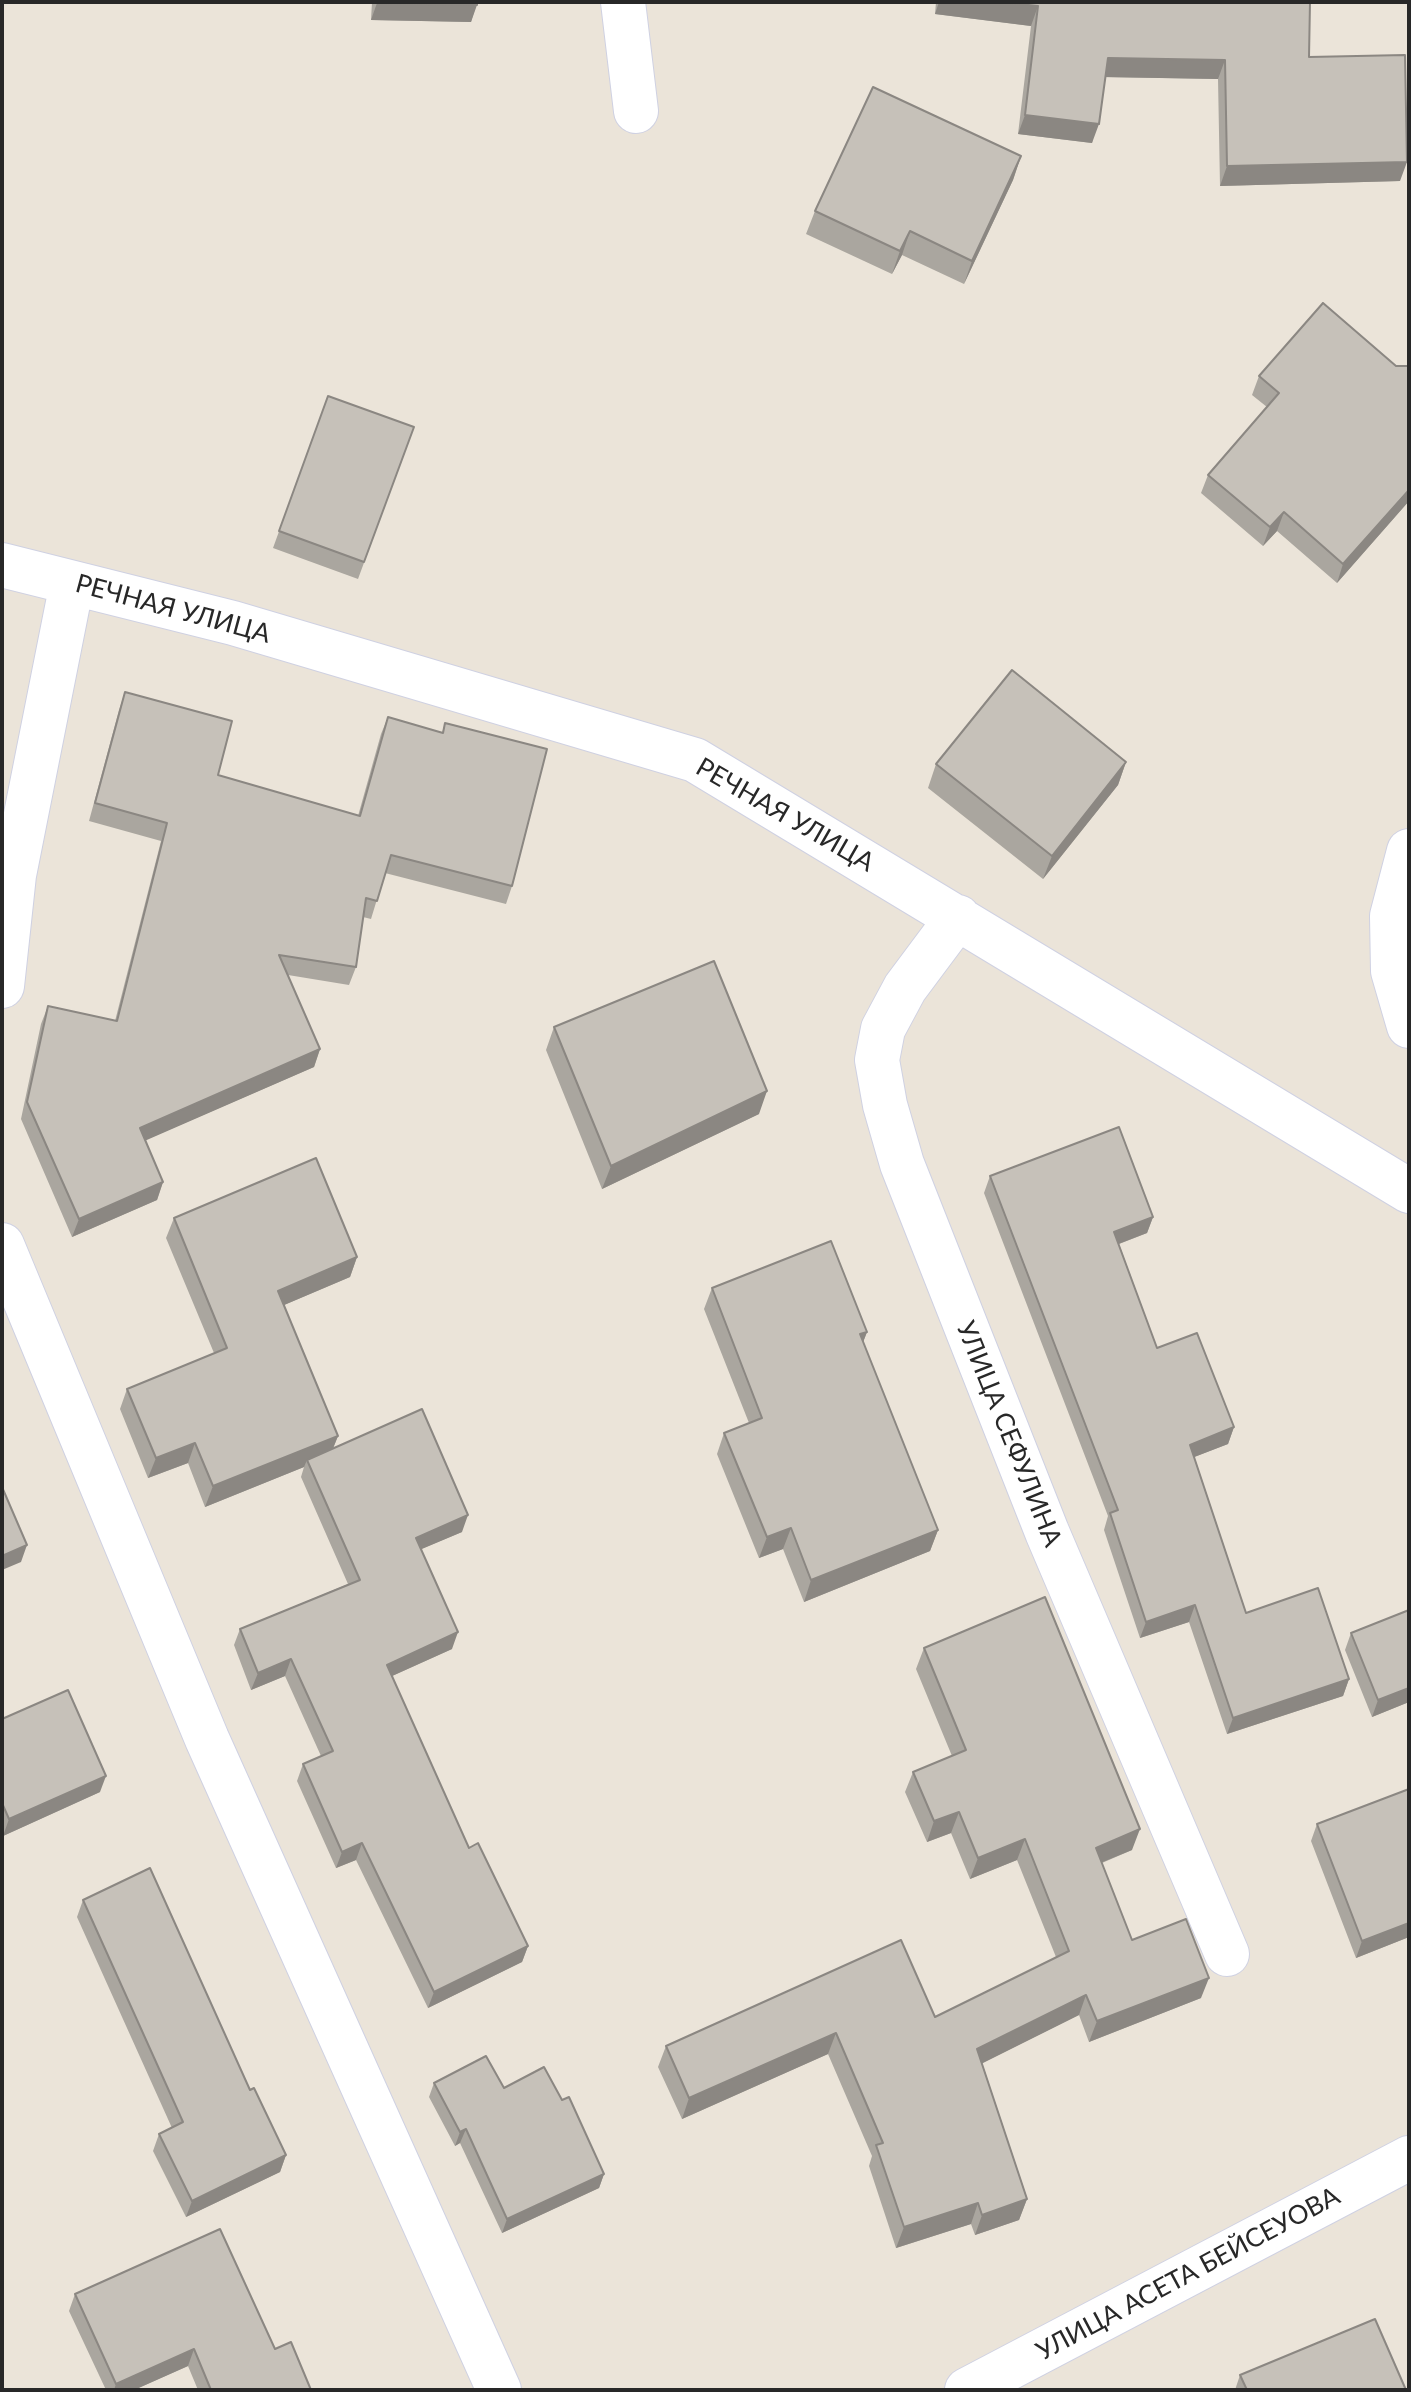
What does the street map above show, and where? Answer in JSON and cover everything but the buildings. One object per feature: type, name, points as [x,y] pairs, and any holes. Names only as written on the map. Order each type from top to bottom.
[{"type":"street","points":[[623,2],[636,111]]},
{"type":"street","name":"РЕЧНАЯ УЛИЦА","points":[[2,565],[233,623],[695,760],[1409,1191]]},
{"type":"street","points":[[2,986],[14,875],[72,583]]},
{"type":"street","points":[[1409,851],[1392,916],[1393,971],[1409,1026]]},
{"type":"street","name":"УЛИЦА СЕФУЛИНА","points":[[958,917],[905,988],[883,1029],[877,1060],[885,1105],[902,1164],[1047,1532],[1227,1954]]},
{"type":"street","points":[[2,1245],[207,1739],[499,2390]]},
{"type":"street","name":"УЛИЦА АСЕТА БЕЙСЕУОВА","points":[[967,2390],[1407,2166]]}]
